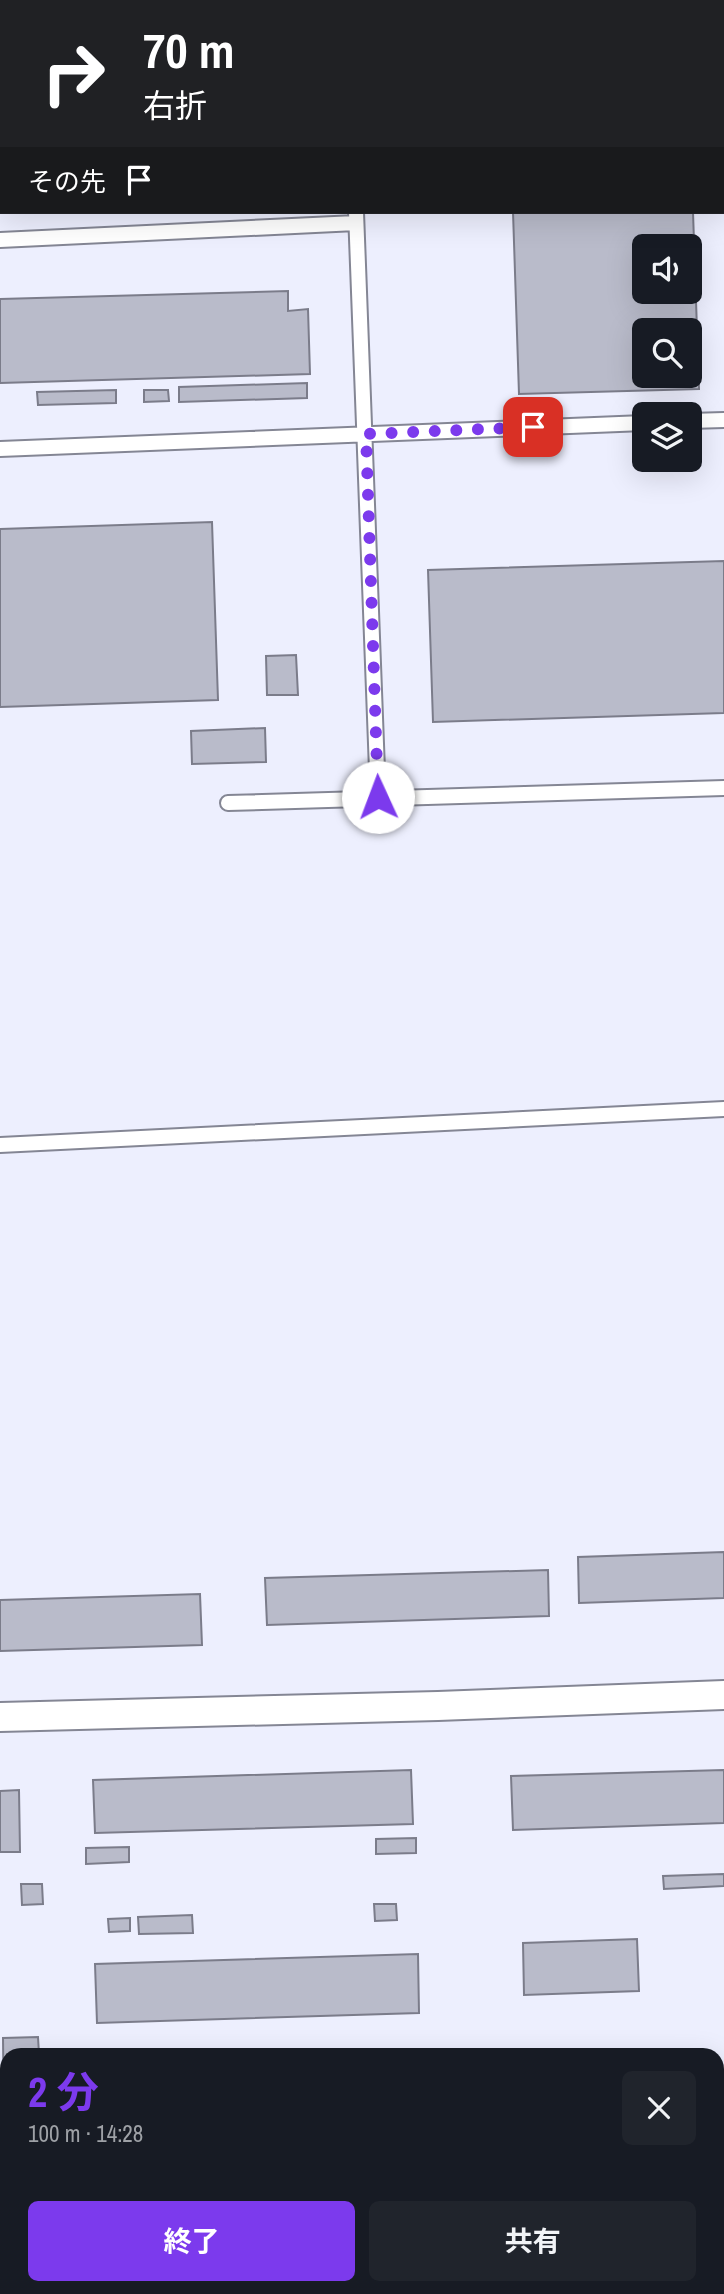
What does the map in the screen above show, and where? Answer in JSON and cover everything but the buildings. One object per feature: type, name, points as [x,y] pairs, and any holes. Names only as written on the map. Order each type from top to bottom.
[{"type":"street","points":[[0,1717],[724,1695]]},
{"type":"lane","points":[[0,240],[356,218],[378,797]]},
{"type":"lane","points":[[702,421],[724,420]]},
{"type":"lane","points":[[0,449],[632,423]]},
{"type":"lane","points":[[228,803],[724,788]]},
{"type":"lane","points":[[0,1145],[724,1109]]},
{"type":"route","points":[[378,797],[366,434],[533,427]]}]
